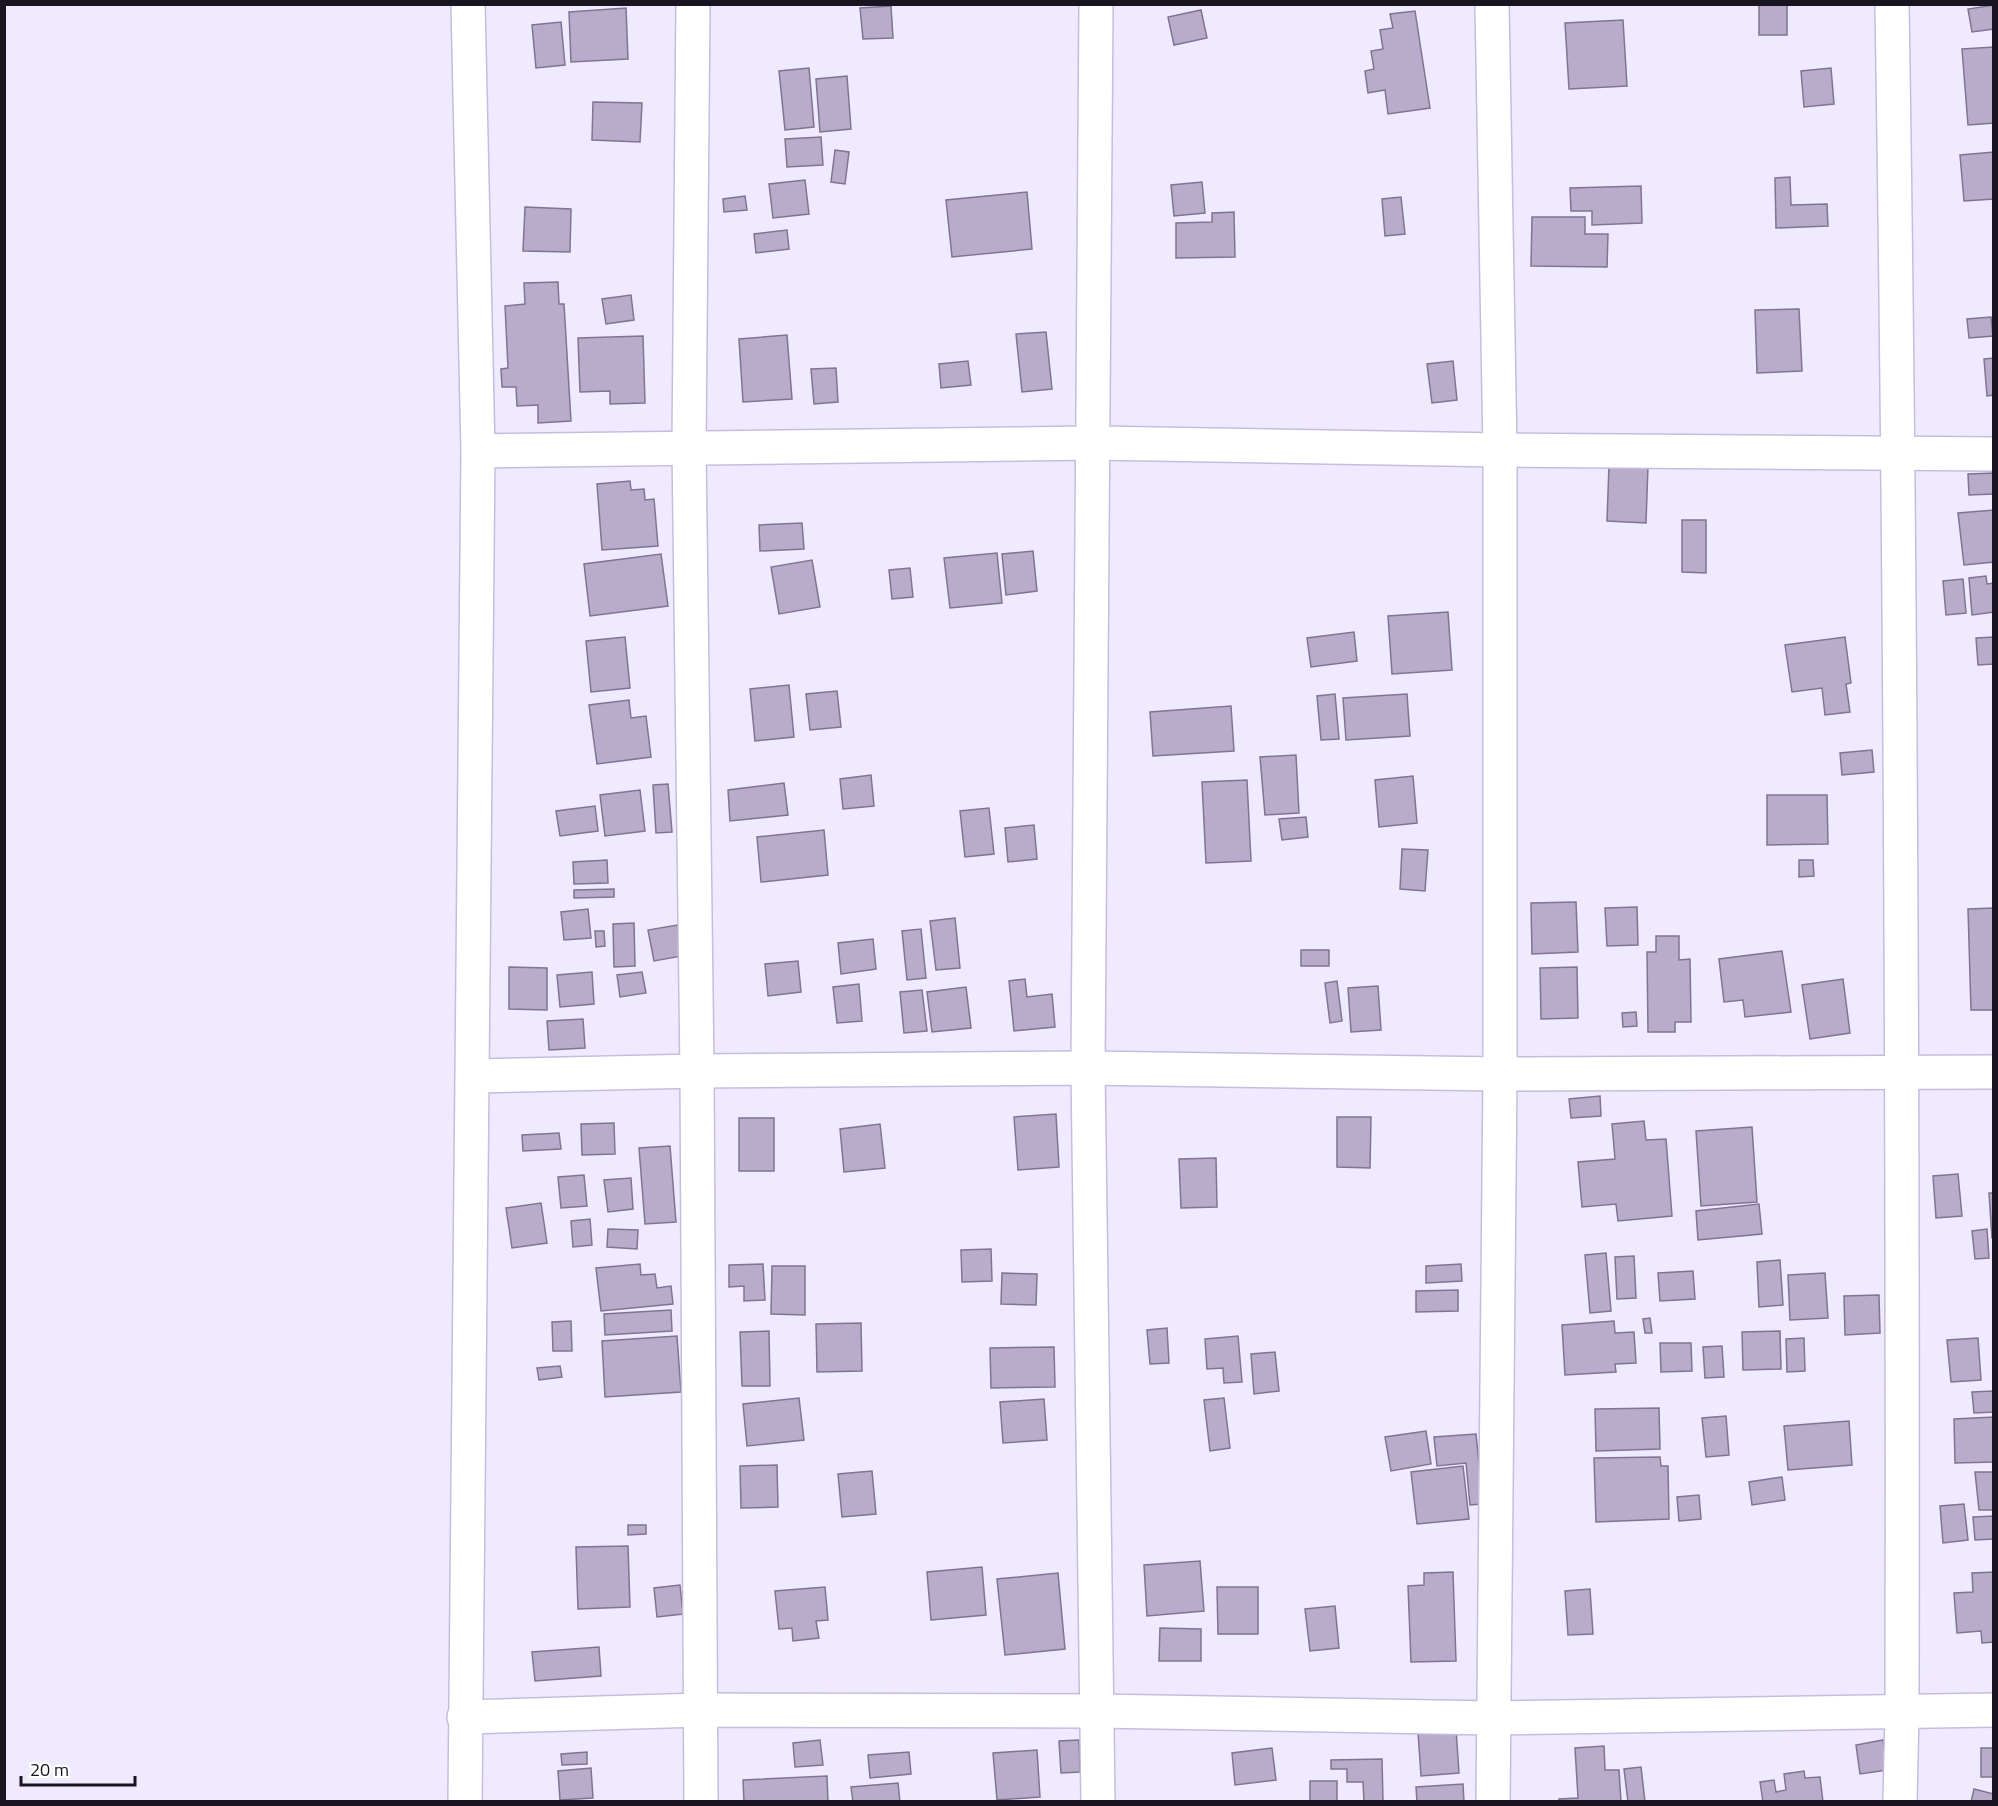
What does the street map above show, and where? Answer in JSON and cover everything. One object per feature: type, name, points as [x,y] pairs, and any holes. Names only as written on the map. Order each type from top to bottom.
[{"type":"street","points":[[465,1802],[464,1717],[473,1076],[478,451],[468,4]]},
{"type":"street","points":[[693,4],[689,446],[697,1071],[701,1802]]},
{"type":"street","points":[[1096,4],[1088,1068],[1098,1802]]},
{"type":"street","points":[[1492,4],[1500,450],[1500,1074],[1492,1802]]},
{"type":"street","points":[[1892,4],[1899,453],[1903,1073],[1900,1802]]},
{"type":"street","points":[[478,451],[689,446],[1094,443],[1500,450],[1994,454]]},
{"type":"street","points":[[473,1076],[697,1071],[1088,1068],[1500,1074],[1994,1072]]},
{"type":"street","points":[[464,1717],[700,1710],[1098,1711],[1492,1718],[1994,1710]]},
{"type":"building","points":[[1759,4],[1787,4],[1787,35],[1759,35]]},
{"type":"building","points":[[1994,5],[1994,29],[1972,32],[1968,9]]},
{"type":"building","points":[[891,6],[893,38],[863,39],[860,8]]},
{"type":"building","points":[[626,8],[628,59],[571,62],[569,12]]},
{"type":"building","points":[[1201,10],[1207,38],[1174,45],[1168,17]]},
{"type":"building","points":[[1415,11],[1430,108],[1388,114],[1385,90],[1368,93],[1365,71],[1374,69],[1371,51],[1383,49],[1380,30],[1393,28],[1390,14]]},
{"type":"building","points":[[1623,20],[1627,86],[1569,89],[1565,23]]},
{"type":"building","points":[[561,22],[565,65],[536,68],[532,25]]},
{"type":"building","points":[[1994,47],[1994,123],[1968,125],[1962,49]]},
{"type":"building","points":[[809,68],[814,127],[785,130],[779,71]]},
{"type":"building","points":[[1831,68],[1834,104],[1804,107],[1801,71]]},
{"type":"building","points":[[847,76],[851,129],[820,132],[816,79]]},
{"type":"building","points":[[593,102],[642,103],[640,142],[592,140]]},
{"type":"building","points":[[821,137],[823,165],[787,167],[785,139]]},
{"type":"building","points":[[835,150],[849,152],[845,184],[831,182]]},
{"type":"building","points":[[1994,152],[1994,199],[1964,201],[1960,155]]},
{"type":"building","points":[[1790,177],[1791,205],[1827,204],[1828,226],[1776,228],[1775,178]]},
{"type":"building","points":[[805,180],[809,214],[773,218],[769,184]]},
{"type":"building","points":[[1202,182],[1205,213],[1174,216],[1171,185]]},
{"type":"building","points":[[1641,186],[1642,223],[1592,225],[1592,211],[1571,211],[1570,188]]},
{"type":"building","points":[[1027,192],[1032,249],[952,257],[946,200]]},
{"type":"building","points":[[745,196],[747,210],[724,212],[723,199]]},
{"type":"building","points":[[1401,197],[1405,234],[1385,236],[1382,199]]},
{"type":"building","points":[[525,207],[571,209],[570,252],[523,251]]},
{"type":"building","points":[[1234,212],[1235,257],[1176,258],[1176,223],[1212,222],[1212,213]]},
{"type":"building","points":[[1532,217],[1585,217],[1585,234],[1608,234],[1607,267],[1531,266]]},
{"type":"building","points":[[787,230],[789,249],[756,253],[754,234]]},
{"type":"building","points":[[558,282],[559,304],[564,304],[571,421],[538,423],[538,405],[517,406],[516,387],[502,387],[501,369],[508,368],[505,306],[525,304],[524,283]]},
{"type":"building","points":[[631,295],[634,320],[606,324],[602,299]]},
{"type":"building","points":[[1799,309],[1802,371],[1757,373],[1755,310]]},
{"type":"building","points":[[1991,317],[1993,336],[1969,338],[1967,319]]},
{"type":"building","points":[[1046,332],[1052,389],[1022,392],[1016,334]]},
{"type":"building","points":[[787,335],[792,399],[743,402],[739,339]]},
{"type":"building","points":[[643,336],[645,403],[610,404],[610,391],[580,392],[578,338]]},
{"type":"building","points":[[1994,358],[1994,395],[1987,396],[1984,359]]},
{"type":"building","points":[[968,361],[971,385],[941,388],[939,364]]},
{"type":"building","points":[[1453,361],[1457,400],[1432,403],[1427,364]]},
{"type":"building","points":[[836,368],[838,402],[814,404],[811,369]]},
{"type":"building","points":[[1609,465],[1648,466],[1646,523],[1607,521]]},
{"type":"building","points":[[1994,473],[1994,494],[1969,495],[1968,474]]},
{"type":"building","points":[[630,481],[631,490],[644,489],[645,500],[654,499],[658,546],[602,550],[597,484]]},
{"type":"building","points":[[1994,510],[1994,562],[1964,565],[1958,513]]},
{"type":"building","points":[[1682,520],[1706,520],[1706,573],[1682,572]]},
{"type":"building","points":[[802,523],[804,549],[760,551],[759,525]]},
{"type":"building","points":[[1033,551],[1037,591],[1006,595],[1002,554]]},
{"type":"building","points":[[997,553],[1002,603],[950,608],[944,558]]},
{"type":"building","points":[[661,554],[668,606],[590,616],[584,564]]},
{"type":"building","points":[[812,560],[820,607],[779,614],[771,567]]},
{"type":"building","points":[[910,568],[913,597],[892,599],[889,570]]},
{"type":"building","points":[[1986,576],[1987,584],[1994,583],[1994,612],[1972,615],[1969,578]]},
{"type":"building","points":[[1963,579],[1966,613],[1946,615],[1943,581]]},
{"type":"building","points":[[1448,612],[1452,670],[1392,674],[1388,616]]},
{"type":"building","points":[[1354,632],[1357,661],[1311,667],[1307,638]]},
{"type":"building","points":[[625,637],[630,688],[591,692],[586,641]]},
{"type":"building","points":[[1845,637],[1851,683],[1846,684],[1850,712],[1825,715],[1822,688],[1792,692],[1785,645]]},
{"type":"building","points":[[1994,637],[1994,667],[1993,664],[1978,665],[1976,638]]},
{"type":"building","points":[[789,685],[794,737],[755,741],[750,689]]},
{"type":"building","points":[[837,691],[841,727],[810,730],[806,694]]},
{"type":"building","points":[[1335,694],[1339,739],[1321,740],[1317,696]]},
{"type":"building","points":[[1407,694],[1410,736],[1346,740],[1343,698]]},
{"type":"building","points":[[629,700],[631,718],[646,716],[651,757],[597,764],[589,705]]},
{"type":"building","points":[[1231,706],[1234,751],[1153,756],[1150,712]]},
{"type":"building","points":[[1872,750],[1874,772],[1842,775],[1840,753]]},
{"type":"building","points":[[1296,755],[1299,813],[1265,815],[1260,757]]},
{"type":"building","points":[[871,775],[874,806],[843,809],[840,779]]},
{"type":"building","points":[[1413,776],[1417,823],[1379,827],[1375,780]]},
{"type":"building","points":[[1247,780],[1251,861],[1206,863],[1202,782]]},
{"type":"building","points":[[784,783],[788,815],[730,821],[728,790]]},
{"type":"building","points":[[668,784],[672,832],[656,833],[653,785]]},
{"type":"building","points":[[640,790],[645,831],[605,836],[600,795]]},
{"type":"building","points":[[1767,795],[1827,795],[1828,844],[1767,845]]},
{"type":"building","points":[[595,806],[598,831],[560,836],[556,811]]},
{"type":"building","points":[[989,808],[994,854],[965,857],[960,811]]},
{"type":"building","points":[[1306,817],[1308,837],[1282,840],[1279,819]]},
{"type":"building","points":[[1034,825],[1037,859],[1008,862],[1005,828]]},
{"type":"building","points":[[824,830],[828,875],[761,882],[757,837]]},
{"type":"building","points":[[1402,849],[1428,850],[1425,891],[1400,889]]},
{"type":"building","points":[[607,860],[608,883],[574,884],[573,862]]},
{"type":"building","points":[[1799,860],[1813,860],[1814,876],[1799,877]]},
{"type":"building","points":[[614,889],[614,897],[574,898],[574,890]]},
{"type":"building","points":[[1576,902],[1578,952],[1532,954],[1531,903]]},
{"type":"building","points":[[1637,907],[1638,945],[1607,946],[1605,908]]},
{"type":"building","points":[[1994,908],[1994,1010],[1971,1010],[1968,909]]},
{"type":"building","points":[[588,909],[591,938],[564,940],[561,912]]},
{"type":"building","points":[[955,918],[960,968],[936,970],[930,921]]},
{"type":"building","points":[[634,923],[635,966],[614,967],[613,924]]},
{"type":"building","points":[[677,925],[682,956],[654,961],[648,930]]},
{"type":"building","points":[[921,929],[926,978],[907,980],[902,931]]},
{"type":"building","points":[[595,931],[604,931],[605,946],[596,947]]},
{"type":"building","points":[[1656,936],[1679,936],[1679,960],[1690,959],[1691,1022],[1675,1022],[1675,1032],[1648,1032],[1647,952],[1656,952]]},
{"type":"building","points":[[873,939],[876,969],[841,974],[838,943]]},
{"type":"building","points":[[1301,950],[1329,950],[1329,966],[1301,966]]},
{"type":"building","points":[[1782,951],[1791,1012],[1745,1017],[1743,1000],[1724,1002],[1719,959]]},
{"type":"building","points":[[798,961],[801,992],[768,996],[765,964]]},
{"type":"building","points":[[509,967],[547,968],[547,1010],[509,1009]]},
{"type":"building","points":[[1577,967],[1578,1018],[1541,1019],[1540,968]]},
{"type":"building","points":[[592,972],[594,1004],[560,1007],[557,975]]},
{"type":"building","points":[[642,972],[646,993],[620,997],[617,975]]},
{"type":"building","points":[[1025,979],[1027,997],[1052,994],[1055,1027],[1014,1031],[1009,981]]},
{"type":"building","points":[[1843,979],[1850,1033],[1810,1039],[1802,985]]},
{"type":"building","points":[[1337,981],[1342,1021],[1330,1023],[1325,983]]},
{"type":"building","points":[[859,984],[862,1021],[837,1023],[833,987]]},
{"type":"building","points":[[1378,986],[1381,1030],[1351,1032],[1348,988]]},
{"type":"building","points":[[966,987],[971,1028],[932,1032],[927,992]]},
{"type":"building","points":[[922,990],[927,1031],[904,1033],[900,992]]},
{"type":"building","points":[[1636,1012],[1637,1026],[1623,1027],[1622,1013]]},
{"type":"building","points":[[583,1019],[585,1048],[549,1050],[547,1021]]},
{"type":"building","points":[[1600,1096],[1601,1116],[1571,1118],[1569,1099]]},
{"type":"building","points":[[1056,1114],[1059,1167],[1018,1170],[1014,1117]]},
{"type":"building","points":[[1337,1117],[1371,1117],[1370,1168],[1337,1167]]},
{"type":"building","points":[[739,1118],[774,1118],[774,1171],[739,1171]]},
{"type":"building","points":[[1644,1121],[1646,1140],[1666,1139],[1672,1216],[1618,1221],[1616,1204],[1582,1207],[1578,1162],[1615,1159],[1612,1124]]},
{"type":"building","points":[[614,1123],[615,1154],[582,1155],[581,1124]]},
{"type":"building","points":[[880,1124],[885,1168],[844,1172],[840,1129]]},
{"type":"building","points":[[1752,1127],[1757,1202],[1701,1206],[1696,1131]]},
{"type":"building","points":[[559,1133],[561,1149],[523,1151],[522,1135]]},
{"type":"building","points":[[670,1146],[676,1222],[645,1224],[639,1148]]},
{"type":"building","points":[[1216,1158],[1217,1207],[1181,1208],[1179,1159]]},
{"type":"building","points":[[1958,1174],[1962,1216],[1936,1218],[1933,1176]]},
{"type":"building","points":[[584,1175],[587,1206],[561,1208],[558,1177]]},
{"type":"building","points":[[631,1178],[633,1209],[608,1212],[604,1180]]},
{"type":"building","points":[[1989,1193],[1994,1193],[1994,1238],[1992,1238]]},
{"type":"building","points":[[541,1203],[547,1243],[512,1248],[506,1208]]},
{"type":"building","points":[[1759,1204],[1762,1234],[1698,1240],[1696,1211]]},
{"type":"building","points":[[590,1219],[592,1245],[573,1247],[571,1221]]},
{"type":"building","points":[[608,1229],[638,1230],[637,1249],[607,1247]]},
{"type":"building","points":[[1987,1229],[1989,1258],[1975,1259],[1972,1231]]},
{"type":"building","points":[[991,1249],[992,1281],[962,1282],[961,1250]]},
{"type":"building","points":[[1606,1253],[1611,1311],[1590,1313],[1585,1255]]},
{"type":"building","points":[[1634,1256],[1636,1298],[1617,1299],[1615,1257]]},
{"type":"building","points":[[1780,1260],[1783,1305],[1759,1307],[1757,1262]]},
{"type":"building","points":[[640,1264],[641,1275],[655,1274],[657,1288],[671,1286],[673,1304],[601,1311],[596,1268]]},
{"type":"building","points":[[763,1264],[765,1300],[744,1301],[744,1286],[729,1287],[729,1265]]},
{"type":"building","points":[[1461,1264],[1462,1281],[1426,1283],[1426,1266]]},
{"type":"building","points":[[772,1266],[805,1266],[805,1315],[771,1314]]},
{"type":"building","points":[[1693,1271],[1695,1299],[1660,1301],[1658,1273]]},
{"type":"building","points":[[1002,1273],[1037,1274],[1036,1305],[1001,1304]]},
{"type":"building","points":[[1825,1273],[1828,1318],[1790,1320],[1788,1275]]},
{"type":"building","points":[[1458,1290],[1458,1311],[1416,1312],[1416,1291]]},
{"type":"building","points":[[1879,1295],[1880,1333],[1845,1335],[1844,1296]]},
{"type":"building","points":[[671,1310],[672,1331],[605,1335],[604,1314]]},
{"type":"building","points":[[1650,1318],[1652,1333],[1645,1333],[1643,1319]]},
{"type":"building","points":[[571,1321],[572,1351],[553,1351],[552,1322]]},
{"type":"building","points":[[1614,1321],[1615,1333],[1634,1332],[1636,1363],[1615,1364],[1616,1372],[1565,1375],[1562,1325]]},
{"type":"building","points":[[861,1323],[862,1371],[817,1372],[816,1324]]},
{"type":"building","points":[[1167,1328],[1169,1363],[1150,1364],[1147,1330]]},
{"type":"building","points":[[769,1331],[770,1386],[742,1386],[740,1332]]},
{"type":"building","points":[[1780,1331],[1781,1369],[1743,1370],[1742,1332]]},
{"type":"building","points":[[677,1336],[681,1392],[605,1397],[602,1341]]},
{"type":"building","points":[[1238,1336],[1242,1382],[1224,1383],[1223,1368],[1207,1369],[1205,1339]]},
{"type":"building","points":[[1804,1338],[1805,1371],[1787,1372],[1786,1339]]},
{"type":"building","points":[[1978,1338],[1981,1380],[1951,1382],[1947,1340]]},
{"type":"building","points":[[1660,1343],[1691,1343],[1692,1371],[1661,1372]]},
{"type":"building","points":[[1722,1346],[1724,1377],[1705,1378],[1703,1347]]},
{"type":"building","points":[[1054,1347],[1055,1387],[991,1388],[990,1348]]},
{"type":"building","points":[[1275,1352],[1279,1391],[1254,1394],[1251,1354]]},
{"type":"building","points":[[560,1366],[562,1377],[539,1380],[537,1368]]},
{"type":"building","points":[[1993,1391],[1994,1412],[1974,1413],[1972,1392]]},
{"type":"building","points":[[799,1398],[804,1440],[747,1446],[743,1404]]},
{"type":"building","points":[[1224,1398],[1230,1448],[1210,1451],[1204,1400]]},
{"type":"building","points":[[1044,1399],[1047,1440],[1003,1443],[1000,1402]]},
{"type":"building","points":[[1659,1408],[1660,1449],[1596,1451],[1595,1409]]},
{"type":"building","points":[[1726,1416],[1729,1455],[1706,1457],[1702,1418]]},
{"type":"building","points":[[1994,1417],[1994,1462],[1955,1463],[1954,1419]]},
{"type":"building","points":[[1849,1421],[1852,1465],[1788,1470],[1784,1426]]},
{"type":"building","points":[[1426,1431],[1431,1464],[1391,1471],[1385,1437]]},
{"type":"building","points":[[1476,1434],[1483,1504],[1470,1505],[1466,1463],[1437,1466],[1434,1437]]},
{"type":"building","points":[[1660,1457],[1661,1466],[1668,1466],[1669,1519],[1596,1522],[1594,1458]]},
{"type":"building","points":[[777,1465],[778,1507],[741,1508],[740,1466]]},
{"type":"building","points":[[1463,1466],[1469,1519],[1417,1524],[1411,1472]]},
{"type":"building","points":[[872,1471],[876,1514],[842,1517],[838,1474]]},
{"type":"building","points":[[1975,1472],[1994,1472],[1994,1510],[1979,1510]]},
{"type":"building","points":[[1782,1477],[1785,1500],[1752,1505],[1749,1482]]},
{"type":"building","points":[[1699,1495],[1701,1519],[1679,1521],[1677,1497]]},
{"type":"building","points":[[1964,1504],[1968,1540],[1943,1543],[1940,1506]]},
{"type":"building","points":[[1994,1516],[1994,1539],[1975,1540],[1973,1517]]},
{"type":"building","points":[[628,1525],[646,1525],[646,1534],[628,1535]]},
{"type":"building","points":[[628,1546],[630,1607],[578,1609],[576,1547]]},
{"type":"building","points":[[1200,1561],[1204,1611],[1147,1616],[1144,1565]]},
{"type":"building","points":[[982,1567],[986,1615],[931,1620],[927,1572]]},
{"type":"building","points":[[1453,1572],[1456,1661],[1411,1662],[1408,1586],[1424,1585],[1424,1573]]},
{"type":"building","points":[[1994,1572],[1994,1642],[1982,1643],[1981,1631],[1957,1633],[1954,1593],[1973,1592],[1972,1573]]},
{"type":"building","points":[[1058,1573],[1065,1649],[1005,1655],[997,1579]]},
{"type":"building","points":[[680,1585],[683,1614],[657,1617],[654,1588]]},
{"type":"building","points":[[825,1587],[828,1620],[816,1621],[819,1638],[793,1641],[792,1628],[779,1629],[775,1591]]},
{"type":"building","points":[[1217,1587],[1258,1587],[1258,1634],[1218,1634]]},
{"type":"building","points":[[1590,1589],[1593,1634],[1568,1635],[1565,1591]]},
{"type":"building","points":[[1335,1606],[1339,1648],[1310,1651],[1305,1609]]},
{"type":"building","points":[[1160,1628],[1201,1629],[1201,1661],[1159,1661]]},
{"type":"building","points":[[599,1647],[601,1676],[535,1681],[532,1652]]},
{"type":"building","points":[[1456,1729],[1459,1773],[1421,1776],[1418,1732]]},
{"type":"building","points":[[820,1740],[823,1765],[795,1767],[793,1743]]},
{"type":"building","points":[[1079,1740],[1080,1772],[1061,1773],[1059,1741]]},
{"type":"building","points":[[1883,1740],[1887,1770],[1860,1774],[1856,1745]]},
{"type":"building","points":[[1604,1746],[1605,1770],[1619,1770],[1621,1802],[1559,1802],[1559,1799],[1578,1798],[1575,1748]]},
{"type":"building","points":[[1272,1748],[1276,1780],[1235,1785],[1232,1753]]},
{"type":"building","points":[[1981,1748],[1994,1748],[1994,1777],[1981,1777]]},
{"type":"building","points":[[1037,1750],[1040,1797],[997,1800],[993,1753]]},
{"type":"building","points":[[587,1752],[587,1764],[562,1765],[561,1754]]},
{"type":"building","points":[[909,1752],[911,1774],[870,1778],[868,1755]]},
{"type":"building","points":[[1382,1759],[1383,1802],[1364,1802],[1363,1782],[1347,1782],[1347,1769],[1331,1769],[1331,1760]]},
{"type":"building","points":[[1641,1767],[1645,1802],[1628,1802],[1624,1769]]},
{"type":"building","points":[[591,1768],[593,1798],[560,1800],[558,1771]]},
{"type":"building","points":[[1804,1771],[1805,1778],[1820,1777],[1823,1802],[1763,1802],[1760,1782],[1774,1780],[1776,1792],[1786,1790],[1784,1774]]},
{"type":"building","points":[[827,1776],[828,1802],[744,1802],[743,1780]]},
{"type":"building","points":[[1310,1781],[1337,1781],[1337,1802],[1310,1802]]},
{"type":"building","points":[[898,1783],[900,1802],[853,1802],[851,1787]]},
{"type":"building","points":[[1463,1784],[1464,1802],[1417,1802],[1416,1787]]},
{"type":"building","points":[[1974,1789],[1994,1794],[1994,1802],[1971,1802]]}]
